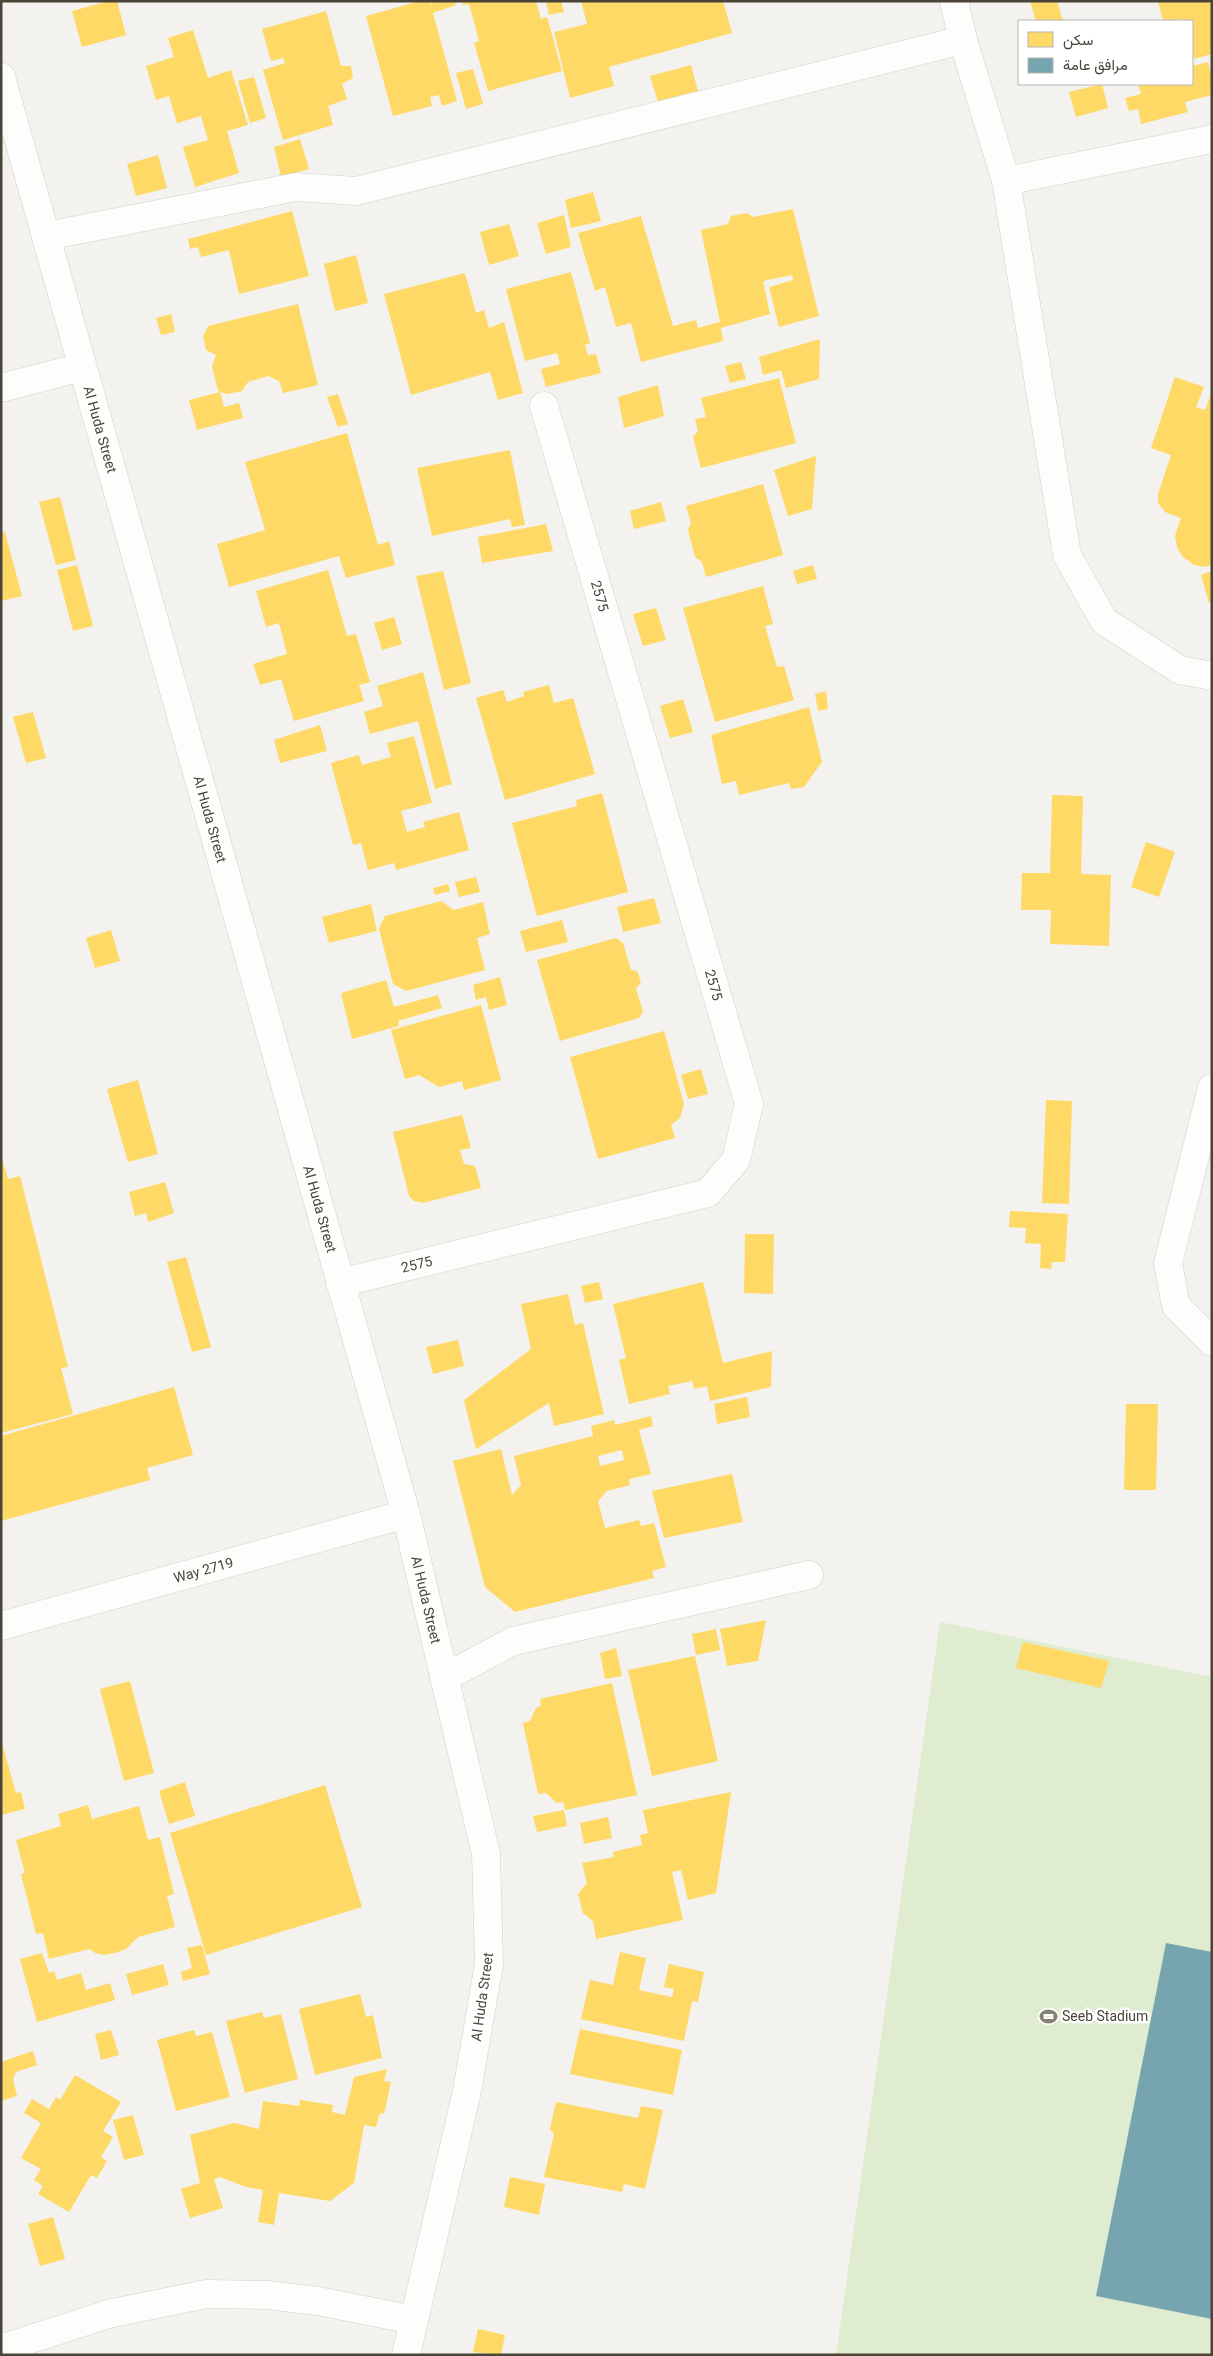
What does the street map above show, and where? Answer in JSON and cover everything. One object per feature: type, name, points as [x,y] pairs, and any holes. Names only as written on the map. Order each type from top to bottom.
[{"type":"street","points":[[954,1],[963,40],[1006,181],[1067,555],[1104,621],[1180,670],[1212,676]]},
{"type":"street","points":[[47,236],[296,187],[356,191],[963,40]]},
{"type":"street","name":"Al Huda Street","points":[[1,77],[406,1514],[486,1854],[489,1964],[467,2091],[406,2355]]},
{"type":"street","points":[[1006,181],[1212,138]]},
{"type":"street","points":[[1,388],[82,367]]},
{"type":"street","name":"2575","points":[[340,1283],[708,1193],[736,1160],[739,1151],[749,1104],[544,406]]},
{"type":"street","points":[[1212,1088],[1168,1263],[1176,1306],[1212,1342]]},
{"type":"street","name":"Way 2719","points":[[1,1626],[406,1514]]},
{"type":"street","points":[[444,1678],[513,1641],[809,1575]]},
{"type":"street","points":[[1,2349],[108,2314],[206,2294],[268,2295],[310,2300],[414,2320]]},
{"type":"green space","name":"Seeb Stadium","points":[[940,1622],[1212,1677],[1212,2355],[836,2355]]},
{"type":"building: سكن","points":[[109,1],[117,1],[126,35],[82,47],[72,11]]},
{"type":"building: سكن","points":[[420,1],[430,1],[432,7],[431,1],[455,1],[456,5],[433,13],[457,101],[442,106],[439,95],[430,97],[432,106],[393,116],[366,16]]},
{"type":"building: سكن","points":[[462,1],[536,1],[541,19],[547,17],[562,71],[488,91],[474,43],[479,41],[469,4],[463,5]]},
{"type":"building: سكن","points":[[546,1],[561,1],[564,12],[549,15]]},
{"type":"building: سكن","points":[[581,1],[723,1],[732,33],[609,67],[614,86],[570,98],[554,32],[587,24]]},
{"type":"building: سكن","points":[[1030,1],[1057,1],[1063,20],[1036,20]]},
{"type":"building: سكن","points":[[1158,1],[1212,1],[1212,54],[1194,59],[1193,20],[1163,20]]},
{"type":"building: سكن","points":[[326,11],[341,66],[351,66],[353,78],[342,84],[347,99],[328,106],[333,125],[283,140],[263,70],[285,63],[283,58],[271,61],[262,29]]},
{"type":"building: سكن","points":[[193,30],[208,78],[231,70],[248,125],[227,131],[239,173],[195,187],[183,147],[208,140],[201,116],[177,123],[169,96],[156,100],[146,66],[174,57],[168,38]]},
{"type":"building: سكن","points":[[1208,62],[1212,78],[1212,95],[1185,102],[1188,112],[1141,124],[1138,109],[1129,111],[1125,98],[1141,94],[1138,85],[1193,85],[1193,66]]},
{"type":"building: سكن","points":[[691,65],[698,91],[658,102],[650,76]]},
{"type":"building: سكن","points":[[473,69],[483,104],[466,109],[456,73]]},
{"type":"building: سكن","points":[[254,77],[266,118],[250,123],[238,81]]},
{"type":"building: سكن","points":[[1102,85],[1108,108],[1076,117],[1069,92]]},
{"type":"building: سكن","points":[[300,139],[309,169],[281,177],[274,147]]},
{"type":"building: سكن","points":[[158,155],[167,188],[136,196],[127,164]]},
{"type":"building: سكن","points":[[593,192],[601,221],[571,228],[565,200]]},
{"type":"building: سكن","points":[[793,209],[819,316],[779,327],[769,287],[793,280],[792,275],[763,281],[770,314],[721,328],[723,341],[641,362],[631,323],[616,327],[605,287],[595,291],[578,233],[641,216],[673,326],[696,320],[698,328],[720,322],[701,230],[728,224],[731,216],[747,213],[753,217]]},
{"type":"building: سكن","points":[[292,211],[309,276],[239,294],[229,250],[201,257],[198,247],[190,249],[188,239]]},
{"type":"building: سكن","points":[[564,215],[571,247],[546,254],[537,223]]},
{"type":"building: سكن","points":[[509,224],[519,256],[489,265],[480,232]]},
{"type":"building: سكن","points":[[356,255],[368,303],[335,311],[324,264]]},
{"type":"building: سكن","points":[[571,272],[590,343],[585,345],[588,355],[596,354],[601,373],[546,387],[541,369],[560,364],[557,353],[525,361],[506,289]]},
{"type":"building: سكن","points":[[465,273],[476,313],[484,310],[489,328],[504,322],[523,393],[498,400],[490,372],[411,395],[384,294]]},
{"type":"building: سكن","points":[[298,304],[318,385],[283,393],[279,381],[268,376],[248,382],[242,391],[227,394],[218,391],[212,366],[216,355],[206,350],[203,336],[208,326]]},
{"type":"building: سكن","points":[[171,314],[175,332],[161,335],[156,318]]},
{"type":"building: سكن","points":[[820,339],[819,379],[786,388],[781,370],[763,375],[759,357]]},
{"type":"building: سكن","points":[[741,362],[746,379],[730,383],[725,366]]},
{"type":"building: سكن","points":[[1175,377],[1204,387],[1196,407],[1205,410],[1212,391],[1212,565],[1205,567],[1194,565],[1182,556],[1177,547],[1175,536],[1181,518],[1165,512],[1158,503],[1158,494],[1171,455],[1151,448]]},
{"type":"building: سكن","points":[[779,378],[796,443],[701,468],[693,437],[698,431],[695,419],[706,417],[701,398]]},
{"type":"building: سكن","points":[[658,385],[664,416],[624,428],[618,397]]},
{"type":"building: سكن","points":[[220,392],[224,407],[239,403],[243,418],[197,430],[189,400]]},
{"type":"building: سكن","points":[[338,394],[348,424],[338,427],[327,397]]},
{"type":"building: سكن","points":[[347,433],[378,545],[389,541],[395,565],[346,578],[339,556],[229,587],[217,544],[265,530],[245,462]]},
{"type":"building: سكن","points":[[510,450],[525,525],[512,527],[510,519],[432,536],[417,468]]},
{"type":"building: سكن","points":[[816,456],[812,509],[788,516],[774,470]]},
{"type":"building: سكن","points":[[763,484],[783,555],[706,577],[702,562],[695,557],[688,530],[691,523],[686,506]]},
{"type":"building: سكن","points":[[60,497],[76,560],[56,565],[39,502]]},
{"type":"building: سكن","points":[[661,502],[666,521],[634,529],[630,511]]},
{"type":"building: سكن","points":[[546,524],[553,551],[482,563],[478,537]]},
{"type":"building: سكن","points":[[5,532],[22,596],[1,601],[1,533]]},
{"type":"building: سكن","points":[[77,565],[93,626],[73,631],[57,570]]},
{"type":"building: سكن","points":[[813,565],[817,579],[797,584],[793,571]]},
{"type":"building: سكن","points":[[328,570],[347,636],[356,634],[370,682],[359,685],[364,701],[294,721],[281,679],[260,685],[253,664],[287,654],[279,623],[266,627],[256,591]]},
{"type":"building: سكن","points":[[443,571],[471,683],[444,690],[416,576]]},
{"type":"building: سكن","points":[[1212,571],[1212,602],[1209,603],[1201,575]]},
{"type":"building: سكن","points":[[763,586],[773,624],[765,626],[777,667],[784,666],[794,700],[715,722],[683,608]]},
{"type":"building: سكن","points":[[656,608],[666,640],[643,646],[633,614]]},
{"type":"building: سكن","points":[[394,617],[402,644],[382,650],[374,623]]},
{"type":"building: سكن","points":[[423,672],[452,784],[435,789],[418,721],[370,734],[364,712],[383,706],[377,686]]},
{"type":"building: سكن","points":[[549,685],[554,703],[573,698],[595,774],[505,800],[476,698],[503,690],[507,702],[524,696],[523,692]]},
{"type":"building: سكن","points":[[826,691],[828,709],[818,711],[815,694]]},
{"type":"building: سكن","points":[[683,699],[693,732],[670,738],[660,706]]},
{"type":"building: سكن","points":[[809,707],[822,762],[804,787],[791,789],[789,783],[739,795],[736,781],[722,784],[711,735]]},
{"type":"building: سكن","points":[[33,712],[46,758],[26,763],[13,717]]},
{"type":"building: سكن","points":[[320,725],[327,751],[280,763],[274,740]]},
{"type":"building: سكن","points":[[414,736],[432,803],[401,811],[407,832],[425,827],[423,822],[459,812],[469,850],[396,870],[394,863],[368,870],[361,843],[353,845],[331,763],[359,755],[362,765],[391,757],[387,743]]},
{"type":"building: سكن","points":[[602,793],[628,892],[537,916],[512,823],[577,806],[576,800]]},
{"type":"building: سكن","points":[[1052,795],[1083,796],[1081,874],[1111,875],[1109,946],[1050,944],[1051,910],[1021,910],[1022,873],[1050,873]]},
{"type":"building: سكن","points":[[1146,842],[1175,852],[1159,897],[1131,887]]},
{"type":"building: سكن","points":[[476,877],[480,892],[459,897],[455,882]]},
{"type":"building: سكن","points":[[448,884],[450,891],[435,895],[433,888]]},
{"type":"building: سكن","points":[[654,898],[661,923],[623,932],[617,907]]},
{"type":"building: سكن","points":[[441,901],[454,910],[483,902],[490,934],[477,938],[485,970],[406,991],[393,984],[379,929],[385,916]]},
{"type":"building: سكن","points":[[371,904],[377,931],[329,943],[322,917]]},
{"type":"building: سكن","points":[[562,920],[568,942],[526,952],[520,931]]},
{"type":"building: سكن","points":[[111,930],[120,961],[95,968],[86,938]]},
{"type":"building: سكن","points":[[616,938],[623,943],[631,970],[637,971],[641,982],[636,989],[643,1011],[639,1018],[560,1041],[537,960]]},
{"type":"building: سكن","points":[[500,977],[507,1005],[489,1010],[486,997],[476,1000],[473,985]]},
{"type":"building: سكن","points":[[386,980],[394,1007],[438,995],[442,1008],[398,1021],[399,1026],[352,1039],[341,993]]},
{"type":"building: سكن","points":[[481,1005],[501,1080],[464,1090],[462,1081],[439,1087],[419,1075],[405,1079],[391,1030]]},
{"type":"building: سكن","points":[[664,1031],[684,1104],[680,1118],[671,1125],[675,1138],[598,1159],[570,1057]]},
{"type":"building: سكن","points":[[701,1069],[708,1094],[688,1099],[681,1075]]},
{"type":"building: سكن","points":[[138,1080],[158,1154],[128,1162],[107,1089]]},
{"type":"building: سكن","points":[[1046,1100],[1072,1101],[1069,1204],[1042,1203]]},
{"type":"building: سكن","points":[[462,1115],[471,1148],[460,1150],[464,1164],[475,1166],[481,1188],[423,1203],[414,1201],[409,1196],[393,1132]]},
{"type":"building: سكن","points":[[1,1155],[8,1179],[20,1176],[68,1367],[61,1368],[73,1414],[1,1433]]},
{"type":"building: سكن","points":[[165,1182],[174,1213],[148,1222],[146,1213],[135,1216],[129,1192]]},
{"type":"building: سكن","points":[[1010,1211],[1068,1214],[1065,1262],[1052,1262],[1051,1269],[1040,1268],[1041,1244],[1025,1243],[1026,1228],[1009,1227]]},
{"type":"building: سكن","points":[[745,1234],[774,1234],[773,1294],[744,1293]]},
{"type":"building: سكن","points":[[186,1257],[211,1347],[192,1352],[167,1262]]},
{"type":"building: سكن","points":[[599,1282],[603,1299],[585,1303],[581,1286]]},
{"type":"building: سكن","points":[[703,1282],[723,1363],[772,1351],[771,1387],[710,1401],[707,1386],[694,1389],[692,1381],[668,1386],[670,1394],[629,1404],[619,1360],[626,1358],[613,1304]]},
{"type":"building: سكن","points":[[568,1294],[575,1325],[583,1323],[604,1414],[554,1426],[549,1403],[476,1449],[464,1400],[531,1349],[521,1304]]},
{"type":"building: سكن","points":[[458,1340],[464,1366],[433,1374],[426,1347]]},
{"type":"building: سكن","points":[[174,1387],[193,1455],[147,1468],[150,1480],[1,1521],[1,1436]]},
{"type":"building: سكن","points":[[747,1397],[750,1417],[717,1424],[714,1404]]},
{"type":"building: سكن","points":[[1126,1404],[1158,1404],[1156,1490],[1124,1490]]},
{"type":"building: سكن","points":[[651,1416],[653,1426],[639,1430],[651,1474],[629,1479],[630,1485],[607,1491],[598,1501],[605,1528],[639,1520],[641,1526],[654,1523],[666,1567],[652,1571],[654,1578],[515,1612],[485,1587],[453,1461],[501,1449],[512,1495],[521,1485],[514,1456],[593,1436],[591,1426],[614,1420],[615,1425]],"holes":[[[622,1450],[624,1460],[600,1466],[598,1456]]]},
{"type":"building: سكن","points":[[732,1474],[743,1522],[664,1538],[652,1491]]},
{"type":"building: سكن","points":[[766,1620],[758,1661],[727,1666],[720,1629]]},
{"type":"building: سكن","points":[[716,1629],[720,1650],[696,1655],[692,1634]]},
{"type":"building: سكن","points":[[1023,1642],[1109,1661],[1101,1688],[1016,1668]]},
{"type":"building: سكن","points":[[616,1648],[622,1676],[605,1679],[600,1653]]},
{"type":"building: سكن","points":[[695,1656],[718,1761],[652,1776],[628,1670]]},
{"type":"building: سكن","points":[[130,1681],[154,1773],[124,1781],[100,1689]]},
{"type":"building: سكن","points":[[612,1683],[637,1795],[565,1810],[563,1802],[557,1803],[546,1793],[538,1794],[523,1723],[530,1721],[536,1708],[541,1706],[540,1699]]},
{"type":"building: سكن","points":[[2,1743],[16,1793],[21,1792],[25,1809],[1,1815]]},
{"type":"building: سكن","points":[[185,1782],[195,1816],[169,1824],[159,1791]]},
{"type":"building: سكن","points":[[325,1785],[362,1907],[206,1955],[170,1833]]},
{"type":"building: سكن","points":[[731,1792],[716,1893],[688,1900],[681,1870],[672,1872],[683,1920],[596,1939],[593,1921],[583,1913],[578,1894],[587,1883],[582,1863],[614,1857],[613,1852],[642,1845],[640,1835],[648,1833],[643,1810]]},
{"type":"building: سكن","points":[[88,1805],[92,1819],[139,1806],[148,1840],[160,1837],[174,1894],[167,1896],[175,1927],[138,1937],[126,1949],[115,1953],[105,1955],[95,1953],[90,1949],[49,1959],[43,1933],[36,1934],[21,1874],[25,1873],[16,1840],[61,1826],[58,1814]]},
{"type":"building: سكن","points":[[564,1810],[567,1826],[537,1832],[533,1816]]},
{"type":"building: سكن","points":[[608,1817],[612,1838],[584,1844],[580,1823]]},
{"type":"building: سكن","points":[[202,1945],[210,1974],[183,1981],[181,1972],[192,1968],[187,1948]]},
{"type":"building: سكن","points":[[620,1952],[646,1958],[639,1990],[672,1997],[674,1989],[664,1987],[669,1964],[704,1972],[698,2002],[692,2001],[684,2041],[581,2019],[590,1980],[613,1985]]},
{"type":"building: سكن","points":[[42,1953],[49,1973],[54,1971],[57,1980],[81,1973],[86,1990],[110,1983],[115,2000],[37,2022],[20,1959]]},
{"type":"building: سكن","points":[[163,1964],[169,1985],[132,1995],[126,1974]]},
{"type":"building: سكن","points":[[360,1994],[366,2017],[373,2015],[382,2058],[315,2075],[299,2009]]},
{"type":"building: سكن","points":[[262,2012],[264,2018],[281,2014],[298,2079],[245,2093],[226,2021]]},
{"type":"building: سكن","points":[[580,2029],[682,2050],[673,2095],[570,2074]]},
{"type":"building: سكن","points":[[111,2030],[119,2055],[101,2060],[95,2034]]},
{"type":"building: سكن","points":[[194,2030],[196,2036],[212,2032],[230,2097],[176,2111],[157,2040]]},
{"type":"building: سكن","points":[[33,2051],[37,2065],[16,2072],[13,2079],[17,2096],[1,2101],[1,2062]]},
{"type":"building: سكن","points":[[387,2069],[384,2081],[391,2082],[384,2114],[380,2113],[376,2127],[364,2125],[354,2183],[330,2201],[279,2193],[274,2225],[258,2222],[263,2190],[246,2187],[220,2177],[214,2179],[223,2208],[190,2218],[181,2189],[200,2183],[190,2135],[234,2123],[259,2129],[263,2101],[299,2106],[300,2100],[333,2105],[332,2112],[345,2115],[354,2077]]},
{"type":"building: سكن","points":[[75,2075],[121,2102],[103,2131],[113,2137],[101,2157],[107,2161],[97,2178],[91,2175],[69,2212],[38,2194],[43,2186],[34,2180],[41,2169],[21,2158],[41,2123],[24,2113],[32,2099],[49,2109],[56,2097],[60,2100]]},
{"type":"building: سكن","points":[[556,2102],[638,2118],[641,2106],[663,2110],[645,2189],[624,2184],[622,2192],[544,2177],[554,2134],[550,2129]]},
{"type":"building: سكن","points":[[133,2115],[144,2155],[124,2160],[113,2120]]},
{"type":"building: سكن","points":[[510,2177],[545,2184],[539,2215],[504,2207]]},
{"type":"building: سكن","points":[[53,2217],[65,2259],[40,2266],[28,2224]]},
{"type":"building: سكن","points":[[478,2329],[505,2335],[501,2355],[473,2352]]},
{"type":"building: مرافق عامة","points":[[1166,1943],[1212,1952],[1212,2319],[1096,2296]]},
{"type":"place","name":"Seeb Stadium","points":[[1048,2016]]}]
